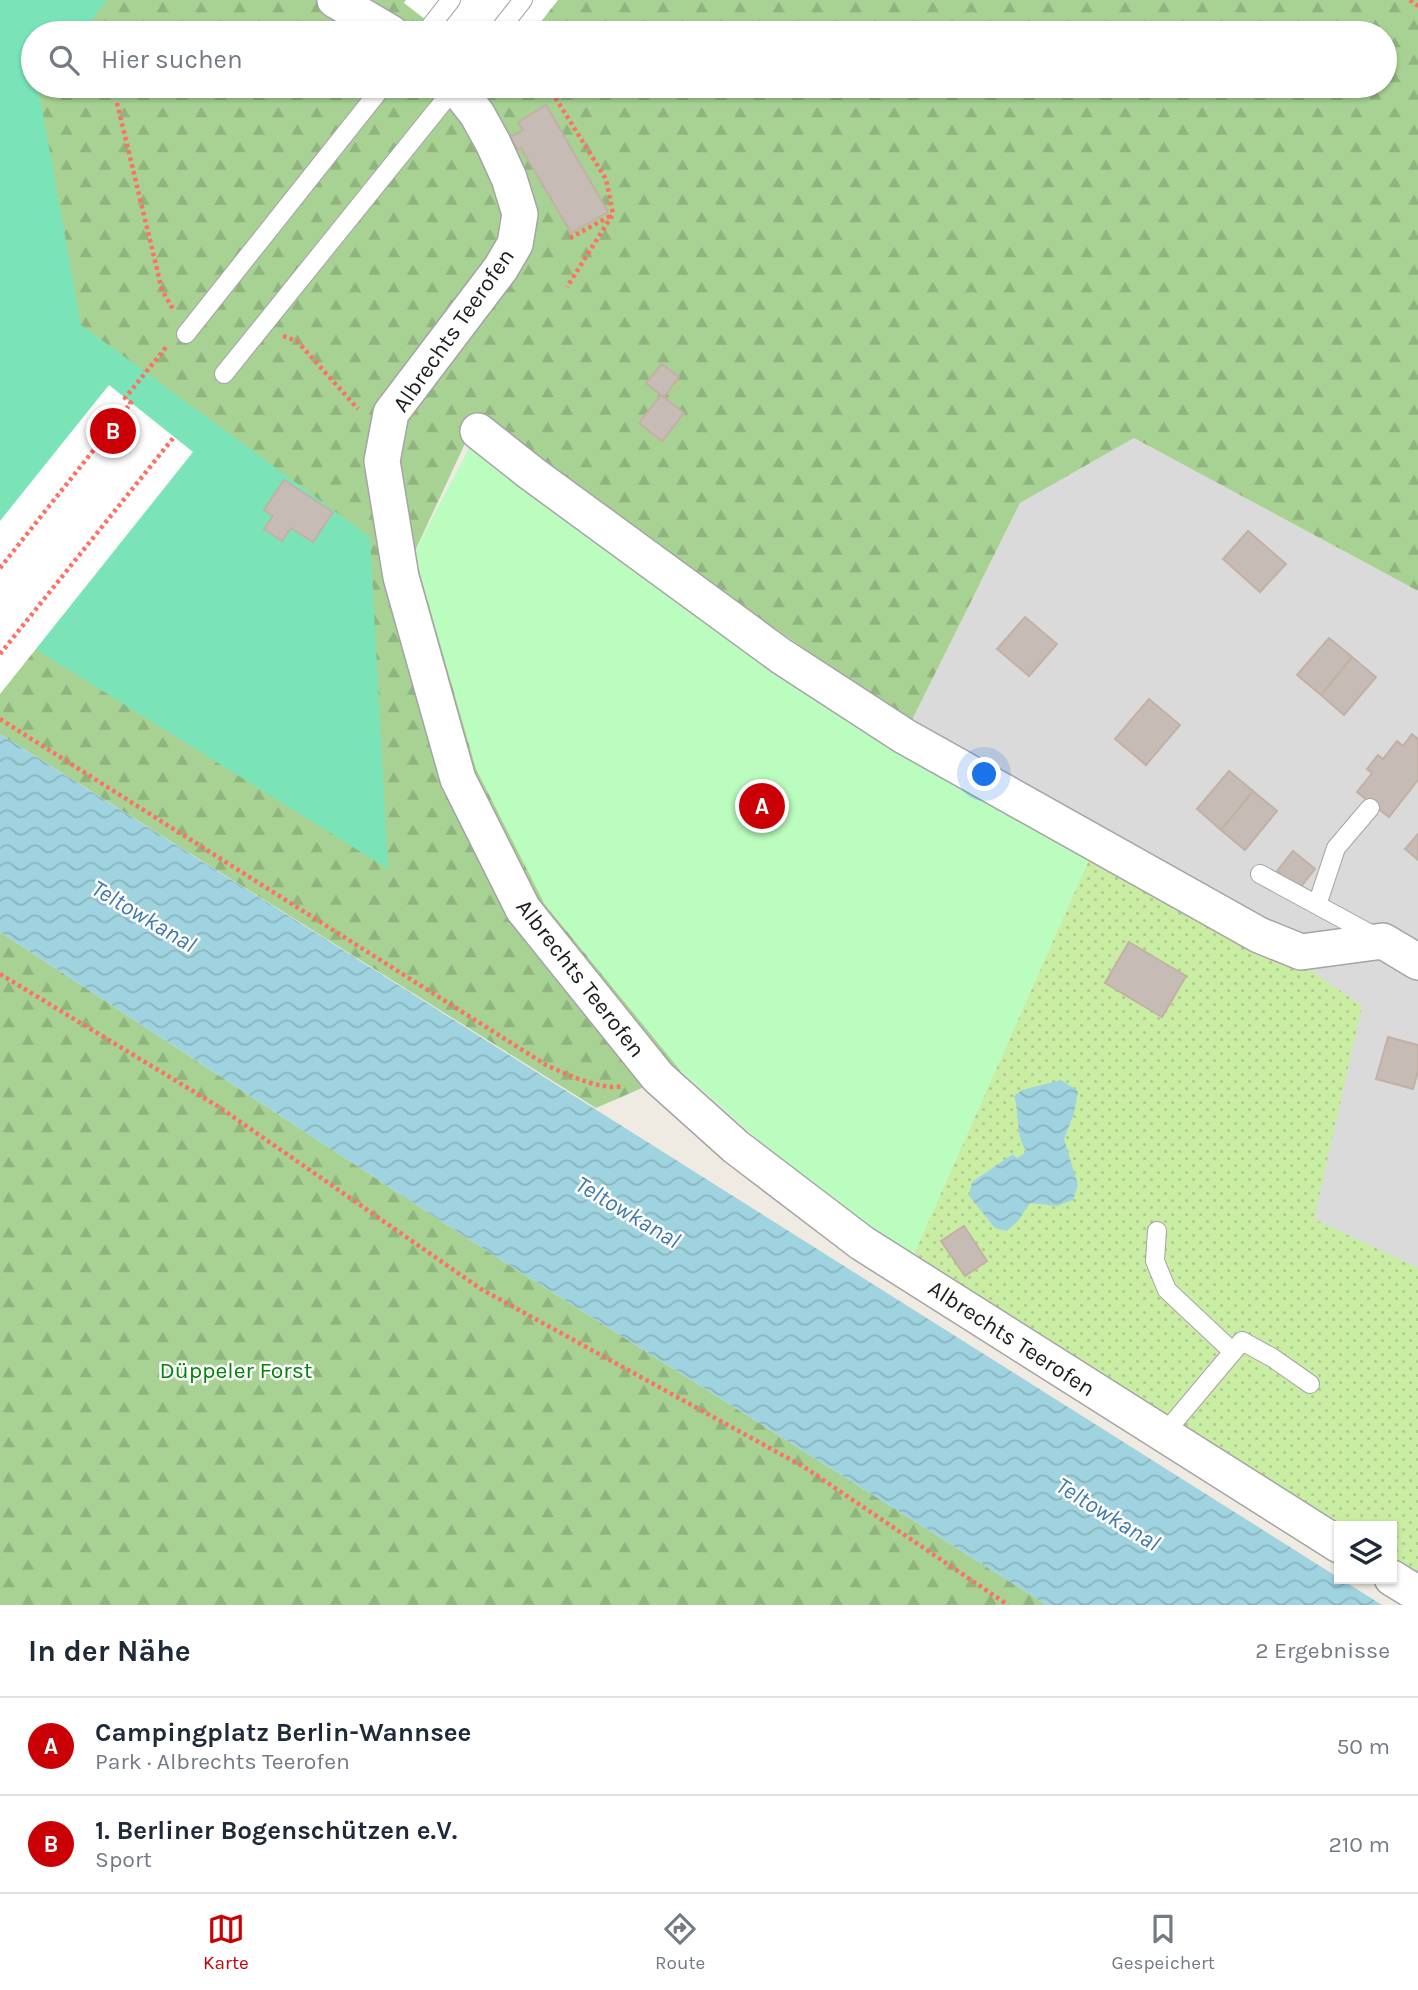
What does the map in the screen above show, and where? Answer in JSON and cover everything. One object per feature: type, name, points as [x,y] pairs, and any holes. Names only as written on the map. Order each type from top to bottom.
[{"type":"street","points":[[335,0],[371,21]]},
{"type":"street","name":"Albrechts Teerofen","points":[[464,98],[477,114],[509,178],[520,214],[515,244],[502,268],[391,413],[383,461],[401,577],[458,779],[523,909],[658,1077],[736,1147],[862,1243],[1334,1542]]},
{"type":"street","points":[[478,431],[531,473],[781,656],[916,743],[1259,935],[1301,952],[1382,940],[1418,962]]},
{"type":"street","points":[[1397,1581],[1418,1594]]},
{"type":"lane","points":[[434,21],[451,0]]},
{"type":"lane","points":[[506,21],[523,0]]},
{"type":"lane","points":[[180,336],[373,98]]},
{"type":"lane","points":[[224,374],[445,98]]},
{"type":"lane","points":[[1317,905],[1336,848],[1370,808]]},
{"type":"lane","points":[[1260,874],[1382,940]]},
{"type":"lane","points":[[1157,1231],[1155,1262],[1167,1290],[1233,1352]]},
{"type":"lane","points":[[1163,1435],[1242,1341],[1273,1358],[1310,1384]]},
{"type":"path","points":[[1410,0],[1418,6]]},
{"type":"path","points":[[555,98],[606,179],[613,214],[567,287]]},
{"type":"path","points":[[117,103],[162,290],[176,315]]},
{"type":"path","points":[[570,238],[613,214]]},
{"type":"path","points":[[256,335],[275,333],[296,341],[365,417],[389,427]]},
{"type":"path","points":[[0,568],[131,403],[125,398],[180,336]]},
{"type":"path","points":[[0,654],[174,437]]},
{"type":"path","points":[[0,719],[546,1065],[578,1079],[615,1087],[658,1077]]},
{"type":"path","points":[[0,974],[219,1107],[481,1289],[804,1467],[1008,1605]]},
{"type":"shaded area","points":[[1134,438],[1418,591],[1418,1579],[1397,1536],[1397,1521],[1383,1521],[914,1254],[1096,844],[904,736],[1020,503]]},
{"type":"green space","points":[[0,0],[1418,0],[1418,591],[1134,438],[1020,503],[911,722],[475,422],[414,553],[544,903],[681,1071],[596,1108],[0,734]]},
{"type":"green space","points":[[0,0],[107,0],[91,21],[21,21],[21,98],[40,98],[81,325],[370,537],[388,869],[0,627]]},
{"type":"green space","points":[[478,431],[531,473],[1096,844],[914,1254],[853,1218],[804,1181],[681,1071],[544,903],[476,769],[414,553]]},
{"type":"green space","points":[[1096,844],[1259,935],[1362,1006],[1314,1219],[1418,1268],[1418,1579],[1397,1565],[1397,1521],[1334,1521],[1334,1525],[914,1254]],"holes":[[[1014,1096],[1074,1113],[1064,1140],[1078,1185],[1057,1206],[1029,1203],[1018,1221],[1013,1154],[1017,1159],[1027,1151]]]},
{"type":"green space","name":"Düppeler Forst","points":[[0,932],[487,1251],[1047,1605],[0,1605]]},
{"type":"water","name":"Teltowkanal","points":[[0,734],[1334,1575],[1334,1584],[1349,1584],[1382,1605],[1047,1605],[487,1251],[0,932]]},
{"type":"water","points":[[1061,1080],[1078,1091],[1074,1113],[1064,1139],[1078,1185],[1073,1200],[1057,1206],[1030,1203],[1018,1221],[1007,1231],[995,1228],[969,1196],[972,1182],[1013,1154],[1017,1159],[1027,1151],[1019,1132],[1014,1096],[1022,1090]]},
{"type":"pier","points":[[406,0],[558,0],[541,21],[427,21],[404,3]]},
{"type":"pier","points":[[109,385],[193,452],[0,694],[0,521]]},
{"type":"building","points":[[546,105],[608,212],[571,233],[521,148],[518,150],[510,137],[523,130],[518,122]]},
{"type":"building","points":[[662,364],[679,377],[664,397],[646,383]]},
{"type":"building","points":[[661,395],[684,413],[662,441],[639,423]]},
{"type":"building","points":[[284,480],[333,512],[313,542],[291,528],[282,541],[264,529],[273,516],[264,510]]},
{"type":"building","points":[[1248,531],[1286,564],[1260,592],[1223,559]]},
{"type":"building","points":[[1025,617],[1057,644],[1029,676],[997,649]]},
{"type":"building","points":[[1329,638],[1352,657],[1321,695],[1297,675]]},
{"type":"building","points":[[1352,657],[1376,677],[1344,715],[1321,695]]},
{"type":"building","points":[[1149,699],[1180,725],[1146,765],[1115,739]]},
{"type":"building","points":[[1412,734],[1418,739],[1418,780],[1389,817],[1357,792],[1372,773],[1367,769],[1378,755],[1383,759],[1397,741],[1403,746]]},
{"type":"building","points":[[1229,771],[1253,791],[1221,830],[1197,809]]},
{"type":"building","points":[[1253,791],[1277,811],[1245,850],[1221,830]]},
{"type":"building","points":[[1418,834],[1418,860],[1405,849]]},
{"type":"building","points":[[1293,851],[1315,869],[1299,889],[1277,871]]},
{"type":"building","points":[[1129,942],[1186,976],[1162,1017],[1105,983]]},
{"type":"building","points":[[1388,1037],[1418,1045],[1418,1071],[1413,1089],[1376,1079]]},
{"type":"building","points":[[964,1226],[987,1261],[965,1276],[941,1241]]},
{"type":"place","name":"1. Berliner Bogenschützen e.V.","points":[[113,431]]},
{"type":"place","name":"Campingplatz Berlin-Wannsee","points":[[762,806]]}]
